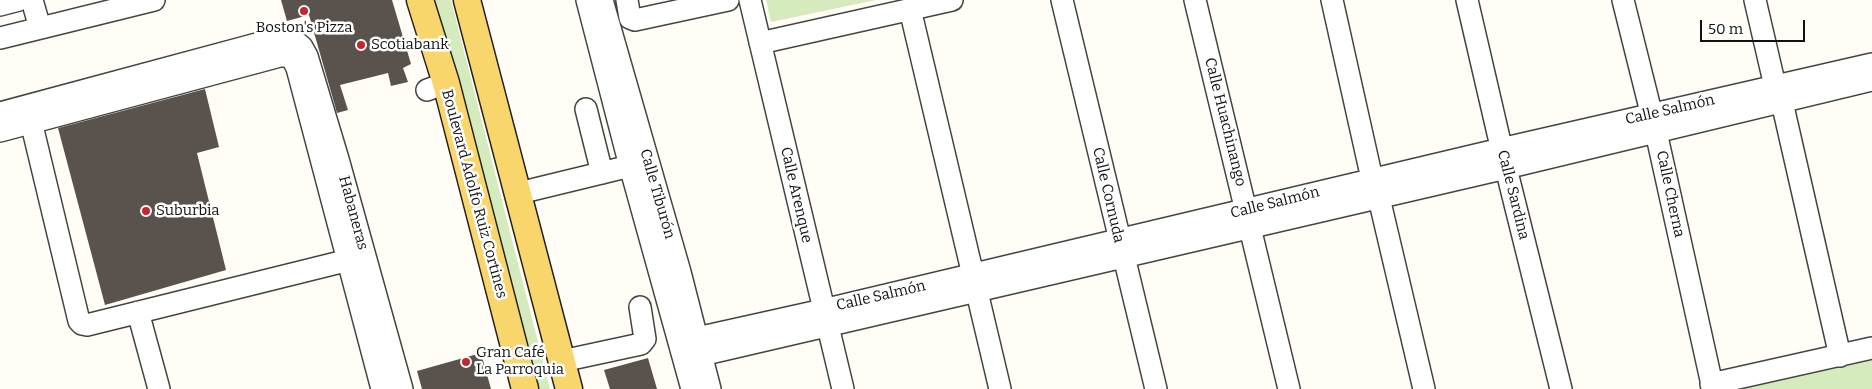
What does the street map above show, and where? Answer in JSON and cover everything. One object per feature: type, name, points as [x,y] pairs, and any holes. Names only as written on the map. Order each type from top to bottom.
[{"type":"main road","name":"Boulevard Adolfo Ruiz Cortines","points":[[420,0],[436,86],[489,250],[525,389]]},
{"type":"main road","points":[[468,0],[569,389]]},
{"type":"main road","points":[[489,250],[500,356],[509,389]]},
{"type":"street","points":[[0,5],[18,0]]},
{"type":"street","points":[[32,0],[40,28]]},
{"type":"street","points":[[0,38],[154,0]]},
{"type":"street","points":[[595,3],[627,0],[630,18],[636,20],[728,0]]},
{"type":"street","name":"Calle Arenque","points":[[750,0],[843,389]]},
{"type":"street","points":[[760,43],[952,0]]},
{"type":"street","name":"Calle Cornuda","points":[[1062,0],[1156,389]]},
{"type":"street","name":"Calle Huachinango","points":[[1195,0],[1289,389]]},
{"type":"street","points":[[1332,0],[1424,389]]},
{"type":"street","name":"Calle Sardina","points":[[1466,0],[1561,389]]},
{"type":"street","name":"Calle Cherna","points":[[1623,0],[1654,124],[1712,386]]},
{"type":"street","points":[[1755,0],[1779,94],[1840,356]]},
{"type":"street","name":"Calle Tiburón","points":[[595,3],[630,166],[690,348],[710,389]]},
{"type":"street","name":"Calle Tiburón","points":[[595,3],[680,272],[690,348],[692,389]]},
{"type":"street","points":[[910,10],[1000,389]]},
{"type":"street","name":"Habaneras","points":[[30,114],[164,78],[286,56],[294,50],[297,68],[337,159],[356,258],[372,315],[402,389]]},
{"type":"street","name":"Calle Salmón","points":[[690,348],[975,284],[1779,94],[1872,64]]},
{"type":"street","name":"Calle Salmón","points":[[1779,94],[1872,80]]},
{"type":"street","points":[[586,109],[602,173]]},
{"type":"street","points":[[0,113],[30,114]]},
{"type":"street","points":[[0,131],[30,114]]},
{"type":"street","points":[[30,114],[79,320],[82,324],[87,325],[356,258]]},
{"type":"street","points":[[518,193],[630,166]]},
{"type":"street","points":[[562,361],[642,344],[645,339],[640,306]]},
{"type":"street","points":[[138,312],[159,389]]},
{"type":"street","name":"Habaneras","points":[[372,315],[376,388]]},
{"type":"street","points":[[1712,386],[1872,348]]},
{"type":"green space","points":[[434,0],[451,0],[550,389],[537,389],[474,143]]},
{"type":"green space","points":[[766,0],[876,0],[771,22]]},
{"type":"green space","points":[[1872,353],[1872,389],[1735,389]]},
{"type":"building","name":"Scotiabank","points":[[281,0],[392,0],[411,64],[403,68],[408,82],[391,86],[388,73],[340,85],[348,110],[337,113],[309,15],[287,21]]},
{"type":"building","name":"Suburbia","points":[[205,89],[219,147],[197,153],[226,270],[105,305],[58,128]]},
{"type":"building","name":"Gran Café La Parroquia","points":[[481,353],[491,389],[422,389],[417,371]]},
{"type":"building","points":[[648,358],[657,389],[610,389],[604,370]]},
{"type":"place","name":"Boston's Pizza","points":[[304,11]]},
{"type":"place","name":"Scotiabank","points":[[361,45]]},
{"type":"place","name":"Suburbia","points":[[146,211]]},
{"type":"place","name":"Gran Café La Parroquia","points":[[466,362]]}]
